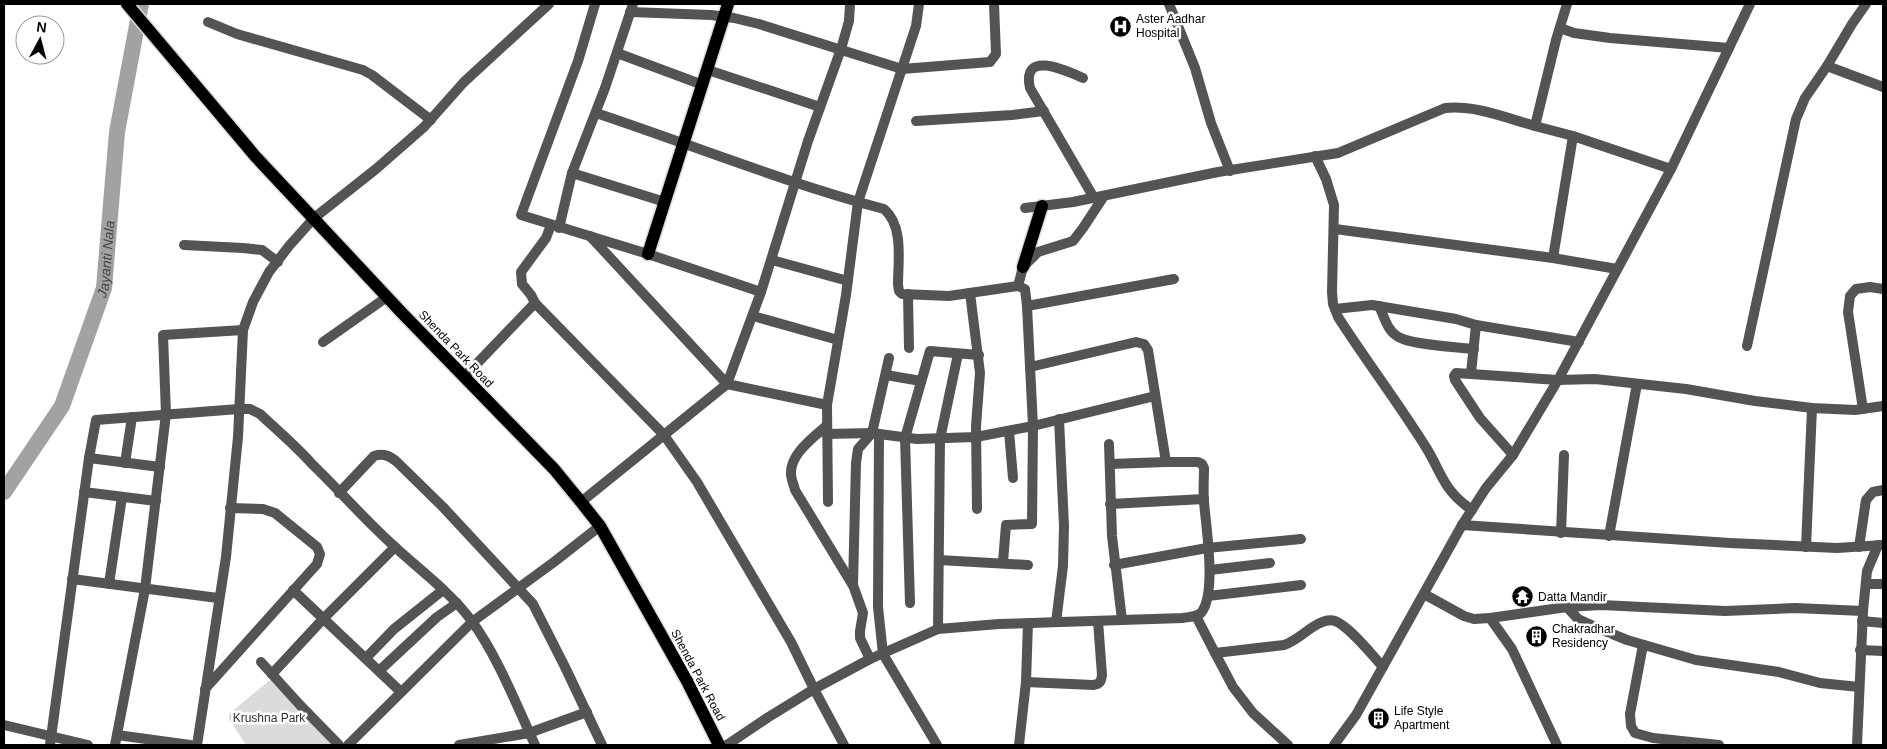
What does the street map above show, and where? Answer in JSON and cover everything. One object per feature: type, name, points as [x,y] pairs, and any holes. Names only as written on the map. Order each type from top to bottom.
[{"type":"main road","points":[[648,254],[728,4]]},
{"type":"main road","name":"Shenda Park Road","points":[[130,8],[255,156],[387,297],[554,469],[581,502],[600,526],[687,681],[719,745]]},
{"type":"main road","points":[[1023,267],[1042,206]]},
{"type":"street","points":[[197,745],[218,598],[226,557],[240,409],[243,330],[253,302],[269,272],[314,218],[396,152],[430,120],[464,82],[549,4]]},
{"type":"street","points":[[595,4],[578,61],[521,215],[648,254],[761,292]]},
{"type":"street","points":[[581,502],[727,384],[753,316],[820,107],[841,49],[849,21],[850,4]]},
{"type":"street","points":[[828,502],[826,405],[848,282],[858,202],[916,26],[919,4]]},
{"type":"street","points":[[844,745],[791,642],[697,482],[664,435],[535,303],[522,284],[521,272],[555,227],[572,173],[596,113],[632,8],[725,17],[759,24],[902,69],[990,62],[996,54],[994,4]]},
{"type":"street","points":[[1168,4],[1194,68],[1211,123],[1230,171]]},
{"type":"street","points":[[1535,126],[1567,4]]},
{"type":"street","points":[[1334,745],[1356,715],[1462,525],[1486,488],[1513,455],[1558,380],[1671,169],[1750,4]]},
{"type":"street","points":[[1747,346],[1796,119],[1805,98],[1866,4]]},
{"type":"street","points":[[208,22],[237,34],[363,70],[378,79],[430,120]]},
{"type":"street","points":[[1560,28],[1574,33],[1610,38],[1729,48]]},
{"type":"street","points":[[617,53],[703,85]]},
{"type":"street","points":[[1083,78],[1055,66],[1042,65],[1030,73],[1029,80],[1030,88],[1099,197]]},
{"type":"street","points":[[1827,66],[1883,87]]},
{"type":"street","points":[[708,70],[820,107]]},
{"type":"street","points":[[1025,208],[1099,197],[1230,171],[1338,153],[1445,108],[1456,107],[1478,109],[1573,136],[1671,169]]},
{"type":"street","points":[[916,121],[1044,111]]},
{"type":"street","points":[[596,113],[684,142],[795,183],[884,209],[892,215],[897,236],[899,291],[902,294],[949,296],[1018,286],[1025,289],[1033,426],[1032,524],[1006,525],[1003,562]]},
{"type":"street","points":[[1553,258],[1573,136]]},
{"type":"street","points":[[1315,156],[1331,192],[1334,205],[1332,292],[1335,309],[1369,365],[1427,450],[1446,486],[1453,495],[1472,510]]},
{"type":"street","points":[[572,173],[665,202]]},
{"type":"street","points":[[1018,286],[1023,267],[1038,252],[1073,241],[1084,228],[1099,197]]},
{"type":"street","points":[[1334,229],[1553,258],[1617,269]]},
{"type":"street","points":[[589,236],[727,384],[826,405]]},
{"type":"street","points":[[184,245],[262,250],[278,262]]},
{"type":"street","points":[[772,260],[848,282]]},
{"type":"street","points":[[1027,306],[1174,279]]},
{"type":"street","points":[[1863,409],[1848,312],[1850,296],[1856,289],[1870,287],[1883,289]]},
{"type":"street","points":[[970,293],[979,355],[980,381],[976,437],[977,509]]},
{"type":"street","points":[[908,294],[909,348]]},
{"type":"street","points":[[323,342],[387,297]]},
{"type":"street","points":[[464,377],[535,303]]},
{"type":"street","points":[[1335,309],[1379,306],[1456,319],[1476,325],[1579,342]]},
{"type":"street","points":[[1379,306],[1389,327],[1398,337],[1415,342],[1474,349]]},
{"type":"street","points":[[753,316],[838,340]]},
{"type":"street","points":[[1471,373],[1476,325]]},
{"type":"street","points":[[190,745],[116,740],[145,588],[160,467],[166,414],[163,335],[243,330]]},
{"type":"street","points":[[1030,367],[1140,342],[1144,344],[1148,350],[1166,462]]},
{"type":"street","points":[[910,603],[904,438],[930,351],[979,355]]},
{"type":"street","points":[[938,629],[940,439],[958,354]]},
{"type":"street","points":[[889,358],[875,434],[878,607],[883,654],[937,745]]},
{"type":"street","points":[[1513,455],[1480,418],[1455,380],[1454,376],[1456,373],[1558,380],[1595,379],[1812,408],[1855,410],[1883,406]]},
{"type":"street","points":[[886,375],[921,381]]},
{"type":"street","points":[[1609,536],[1637,384]]},
{"type":"street","points":[[870,659],[860,638],[863,613],[853,585],[795,490],[791,475],[792,465],[798,453],[826,430],[904,438],[976,437],[1033,426],[1155,396]]},
{"type":"street","points":[[1806,547],[1812,408]]},
{"type":"street","points":[[50,741],[84,492],[96,420],[240,409],[260,414],[312,463],[339,493],[457,603],[472,622],[493,657],[535,745]]},
{"type":"street","points":[[126,463],[132,417]]},
{"type":"street","points":[[1056,622],[1064,526],[1059,419]]},
{"type":"street","points":[[1009,431],[1013,478]]},
{"type":"street","points":[[853,585],[857,455],[858,449],[875,434]]},
{"type":"street","points":[[1109,444],[1114,565],[1122,620]]},
{"type":"street","points":[[339,493],[374,456],[381,454],[391,457],[443,508],[532,604],[543,621],[602,745]]},
{"type":"street","points":[[1561,533],[1564,454]]},
{"type":"street","points":[[89,458],[160,467]]},
{"type":"street","points":[[727,745],[814,689],[870,659],[938,629],[1196,616],[1201,612],[1208,596],[1210,570],[1204,499],[1204,468],[1202,464],[1166,462],[1110,464]]},
{"type":"street","points":[[1859,547],[1866,500],[1873,492],[1883,490]]},
{"type":"street","points":[[84,492],[156,501]]},
{"type":"street","points":[[109,584],[122,497]]},
{"type":"street","points":[[1110,504],[1204,499]]},
{"type":"street","points":[[205,690],[317,564],[320,554],[317,547],[275,513],[263,509],[230,508]]},
{"type":"street","points":[[1462,525],[1561,533],[1806,547],[1837,548],[1881,545]]},
{"type":"street","points":[[348,745],[472,622],[600,526]]},
{"type":"street","points":[[1114,565],[1207,548],[1301,539]]},
{"type":"street","points":[[1857,745],[1860,650],[1867,571],[1881,545]]},
{"type":"street","points":[[272,674],[395,546]]},
{"type":"street","points":[[939,560],[1003,562],[1028,565]]},
{"type":"street","points":[[1210,570],[1270,563]]},
{"type":"street","points":[[72,579],[218,598]]},
{"type":"street","points":[[1866,584],[1883,584]]},
{"type":"street","points":[[1208,596],[1301,585]]},
{"type":"street","points":[[294,590],[401,692]]},
{"type":"street","points":[[366,658],[394,629],[443,590]]},
{"type":"street","points":[[1424,594],[1464,616],[1474,619],[1567,607],[1600,605],[1725,611],[1795,608],[1862,616],[1883,623]]},
{"type":"street","points":[[380,670],[437,617],[457,603]]},
{"type":"street","points":[[1567,607],[1578,619],[1600,629],[1643,645],[1696,660],[1770,670],[1820,684],[1859,686]]},
{"type":"street","points":[[1196,616],[1233,687],[1253,713],[1288,745]]},
{"type":"street","points":[[1490,618],[1512,648],[1557,745]]},
{"type":"street","points":[[1215,653],[1284,645],[1294,642],[1327,620],[1334,621],[1343,626],[1383,666]]},
{"type":"street","points":[[1026,682],[1099,684],[1102,675],[1098,621]]},
{"type":"street","points":[[1020,745],[1026,682],[1028,623]]},
{"type":"street","points":[[1643,645],[1630,714],[1631,726],[1635,733],[1653,738],[1719,745]]},
{"type":"street","points":[[1860,650],[1883,651]]},
{"type":"street","points":[[261,662],[339,745]]},
{"type":"street","points":[[459,745],[529,733],[587,712]]},
{"type":"street","points":[[4,725],[50,741],[88,745]]},
{"type":"green space","name":"Krushna Park","points":[[270,680],[339,745],[246,745],[229,719],[229,714]]},
{"type":"waterway","name":"Jayanti Nala","points":[[4,492],[62,406],[104,288],[117,132],[141,4]]},
{"type":"place","name":"Aster Aadhar Hospital","points":[[1120,26]]},
{"type":"place","name":"Datta Mandir","points":[[1522,597]]},
{"type":"place","name":"Chakradhar Residency","points":[[1536,636]]},
{"type":"place","name":"Life Style Apartment","points":[[1378,718]]}]
